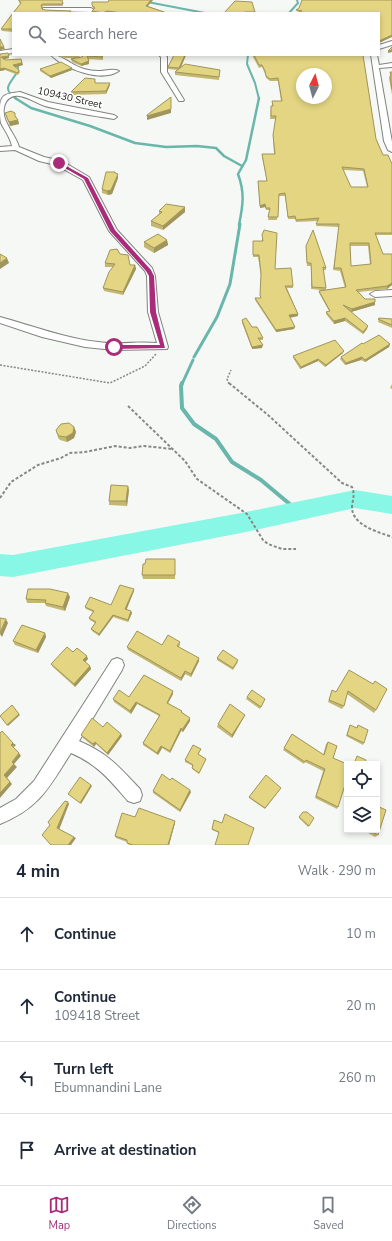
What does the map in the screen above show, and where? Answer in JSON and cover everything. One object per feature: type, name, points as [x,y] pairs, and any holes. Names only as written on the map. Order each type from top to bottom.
[{"type":"street","points":[[44,9],[91,10]]},
{"type":"street","points":[[380,47],[392,43]]},
{"type":"street","points":[[0,53],[12,51]]},
{"type":"street","points":[[56,56],[76,68],[89,73],[102,74],[116,71]]},
{"type":"street","points":[[163,56],[164,72],[181,100]]},
{"type":"street","points":[[374,56],[388,141],[392,150]]},
{"type":"street","points":[[376,67],[392,65]]},
{"type":"street","name":"109430 Street","points":[[16,148],[14,139],[2,119],[0,109],[4,99],[10,95],[20,94],[46,104],[114,117]]},
{"type":"street","points":[[0,149],[16,148],[42,159],[59,163],[86,179],[113,231],[149,270],[152,283],[151,297],[153,312],[163,347],[114,347],[73,342],[25,329],[0,320]]},
{"type":"street","points":[[375,294],[392,293]]},
{"type":"street","points":[[0,816],[16,810],[27,801],[68,744],[118,665]]},
{"type":"street","points":[[68,744],[91,754],[109,767],[134,795]]},
{"type":"path","points":[[0,366],[110,383],[145,366],[163,347]]},
{"type":"path","points":[[231,370],[227,379],[229,384],[268,415],[342,483],[352,486],[355,492],[352,508],[354,515],[360,522],[372,529],[392,537]]},
{"type":"path","points":[[128,406],[185,461],[197,479],[246,514],[263,540],[282,549],[296,549]]},
{"type":"path","points":[[0,498],[11,482],[38,465],[61,458],[70,453],[85,452],[115,446],[130,448],[144,446],[172,449]]},
{"type":"building","points":[[19,0],[62,0],[63,4],[43,4],[41,5],[42,9],[71,11],[14,12],[21,3]]},
{"type":"building","points":[[109,0],[151,0],[146,6],[164,12],[92,11],[95,8],[92,5],[92,2],[108,2]]},
{"type":"building","points":[[302,0],[392,0],[392,35],[380,41],[380,12],[298,12],[302,11],[296,10],[299,8]]},
{"type":"building","points":[[235,1],[252,2],[255,12],[245,12],[225,12]]},
{"type":"building","points":[[12,14],[12,29],[1,29]]},
{"type":"building","points":[[0,39],[4,47],[0,47]]},
{"type":"building","points":[[8,53],[9,56],[1,57],[5,60],[21,59],[22,63],[13,65],[19,70],[18,73],[4,68],[0,69],[0,54]]},
{"type":"building","points":[[87,56],[89,61],[81,64],[71,59]]},
{"type":"building","points":[[174,56],[185,56],[179,68],[168,67]]},
{"type":"building","points":[[254,56],[363,56],[376,139],[383,155],[388,155],[392,164],[392,233],[375,233],[383,254],[392,254],[392,283],[387,286],[356,290],[365,299],[375,299],[375,302],[352,309],[343,305],[368,326],[363,332],[345,318],[334,321],[326,312],[330,311],[319,291],[346,287],[341,268],[334,268],[339,224],[316,224],[319,218],[296,220],[295,216],[288,217],[285,193],[279,194],[278,217],[268,217],[270,208],[266,208],[265,204],[260,206],[258,181],[267,181],[262,154],[275,154],[273,135],[276,116],[271,116],[271,106],[273,106],[272,101],[282,101],[278,78],[270,79],[266,76],[262,65],[259,65]],"holes":[[[342,167],[364,169],[368,187],[351,187]],[[350,243],[369,243],[371,264],[351,266]]]},
{"type":"building","points":[[61,62],[72,68],[50,76],[40,69]]},
{"type":"building","points":[[185,64],[220,70],[219,77],[175,72]]},
{"type":"building","points":[[390,72],[392,72],[392,89],[391,76]]},
{"type":"building","points":[[85,78],[95,79],[95,83],[110,83],[106,91],[71,92]]},
{"type":"building","points":[[171,97],[171,109],[147,116],[147,115]]},
{"type":"building","points":[[11,111],[15,113],[18,120],[9,122],[5,113]]},
{"type":"building","points":[[106,172],[115,172],[118,174],[111,190],[107,191],[102,189]]},
{"type":"building","points":[[166,204],[185,207],[163,226],[151,221],[162,212],[159,211]]},
{"type":"building","points":[[264,230],[277,233],[275,269],[291,268],[293,286],[285,286],[298,314],[289,315],[295,327],[276,330],[255,298],[261,298],[261,274],[259,255],[253,255],[253,241],[263,241],[262,235]]},
{"type":"building","points":[[313,230],[326,268],[323,267],[326,288],[312,287],[311,263],[307,263],[306,246]]},
{"type":"building","points":[[158,234],[167,240],[154,248],[144,242]]},
{"type":"building","points":[[117,249],[120,254],[128,255],[130,265],[135,265],[123,292],[103,288],[109,272],[115,264],[105,263],[110,250]]},
{"type":"building","points":[[0,254],[7,258],[0,263]]},
{"type":"building","points":[[246,318],[252,327],[257,327],[263,338],[258,338],[263,345],[252,347],[242,320]]},
{"type":"building","points":[[378,319],[392,319],[392,325]]},
{"type":"building","points":[[379,335],[390,344],[365,360],[362,357],[346,363],[341,357],[362,343],[363,344]]},
{"type":"building","points":[[335,340],[344,351],[326,365],[318,359],[301,367],[293,356]]},
{"type":"building","points":[[69,423],[74,427],[73,433],[66,437],[59,436],[56,430],[61,424]]},
{"type":"building","points":[[111,485],[128,486],[126,501],[109,501]]},
{"type":"building","points":[[146,559],[175,559],[175,575],[142,575],[143,564],[145,564]]},
{"type":"building","points":[[120,585],[134,589],[125,609],[131,611],[128,620],[113,615],[99,634],[91,629],[96,622],[89,618],[94,611],[85,607],[90,597],[111,605]]},
{"type":"building","points":[[28,589],[50,589],[68,593],[63,607],[45,603],[46,600],[26,599]]},
{"type":"building","points":[[0,618],[6,619],[0,633]]},
{"type":"building","points":[[22,625],[45,633],[36,650],[13,641]]},
{"type":"building","points":[[137,631],[162,645],[168,635],[180,642],[177,646],[199,658],[191,674],[185,671],[181,678],[127,647]]},
{"type":"building","points":[[67,647],[73,652],[77,648],[87,656],[83,660],[90,666],[74,684],[51,664]]},
{"type":"building","points":[[223,650],[238,660],[233,668],[217,658]]},
{"type":"building","points":[[349,670],[373,684],[375,681],[387,689],[376,710],[348,691],[344,706],[329,700],[332,690],[336,692]]},
{"type":"building","points":[[144,675],[173,691],[167,703],[182,711],[181,712],[190,718],[182,730],[181,728],[170,751],[161,746],[157,753],[143,743],[160,715],[136,702],[130,711],[113,699],[119,690],[129,697]]},
{"type":"building","points":[[252,690],[265,699],[261,707],[247,697]]},
{"type":"building","points":[[230,704],[245,715],[232,735],[218,724]]},
{"type":"building","points":[[12,705],[19,714],[7,725],[0,716]]},
{"type":"building","points":[[92,718],[103,727],[107,722],[121,734],[107,753],[95,742],[93,744],[81,735]]},
{"type":"building","points":[[350,725],[357,728],[358,725],[368,730],[364,743],[347,735]]},
{"type":"building","points":[[2,731],[13,743],[11,745],[19,753],[12,762],[14,764],[4,775],[10,782],[0,793],[0,733]]},
{"type":"building","points":[[292,734],[324,755],[328,742],[337,746],[333,758],[344,763],[344,788],[338,807],[316,796],[325,769],[306,760],[305,762],[284,748]]},
{"type":"building","points":[[193,745],[201,749],[198,754],[206,759],[199,773],[192,768],[193,765],[185,760]]},
{"type":"building","points":[[357,756],[366,760],[366,761],[355,761]]},
{"type":"building","points":[[162,774],[170,780],[172,778],[190,790],[180,810],[153,791]]},
{"type":"building","points":[[266,775],[281,788],[265,808],[249,797]]},
{"type":"building","points":[[80,777],[91,785],[80,803],[68,794]]},
{"type":"building","points":[[65,801],[68,802],[57,828],[74,837],[68,845],[51,845],[42,835],[50,825],[48,822]]},
{"type":"building","points":[[380,807],[386,810],[380,829]]},
{"type":"building","points":[[139,808],[175,821],[168,845],[133,845],[127,843],[127,840],[115,836],[122,813],[135,817]]},
{"type":"building","points":[[303,812],[307,812],[314,818],[309,826],[299,817]]},
{"type":"building","points":[[225,814],[254,828],[248,845],[215,845],[219,832],[212,829],[214,820],[222,823]]},
{"type":"waterway","points":[[137,0],[200,12]]},
{"type":"waterway","points":[[290,12],[298,3],[297,0]]},
{"type":"waterway","points":[[248,56],[247,64],[255,83],[259,99]]},
{"type":"waterway","points":[[17,99],[9,92],[8,86],[17,72],[19,62]]},
{"type":"waterway","points":[[15,98],[31,108],[90,126],[135,143],[166,147],[197,146],[216,148],[224,156],[242,166]]},
{"type":"waterway","points":[[239,225],[243,199],[242,187],[238,174],[246,160],[259,99]]},
{"type":"waterway","points":[[194,357],[217,317],[230,284],[240,224]]},
{"type":"waterway","points":[[182,384],[193,360]]},
{"type":"waterway","points":[[182,383],[182,408],[194,424],[216,439],[232,462],[261,480],[298,511]]},
{"type":"waterway","points":[[0,565],[13,566],[241,523],[355,499],[392,505]]},
{"type":"route","points":[[59,163],[72,169],[86,179],[119,240],[149,270],[151,276],[153,312],[163,347],[114,347]]}]
